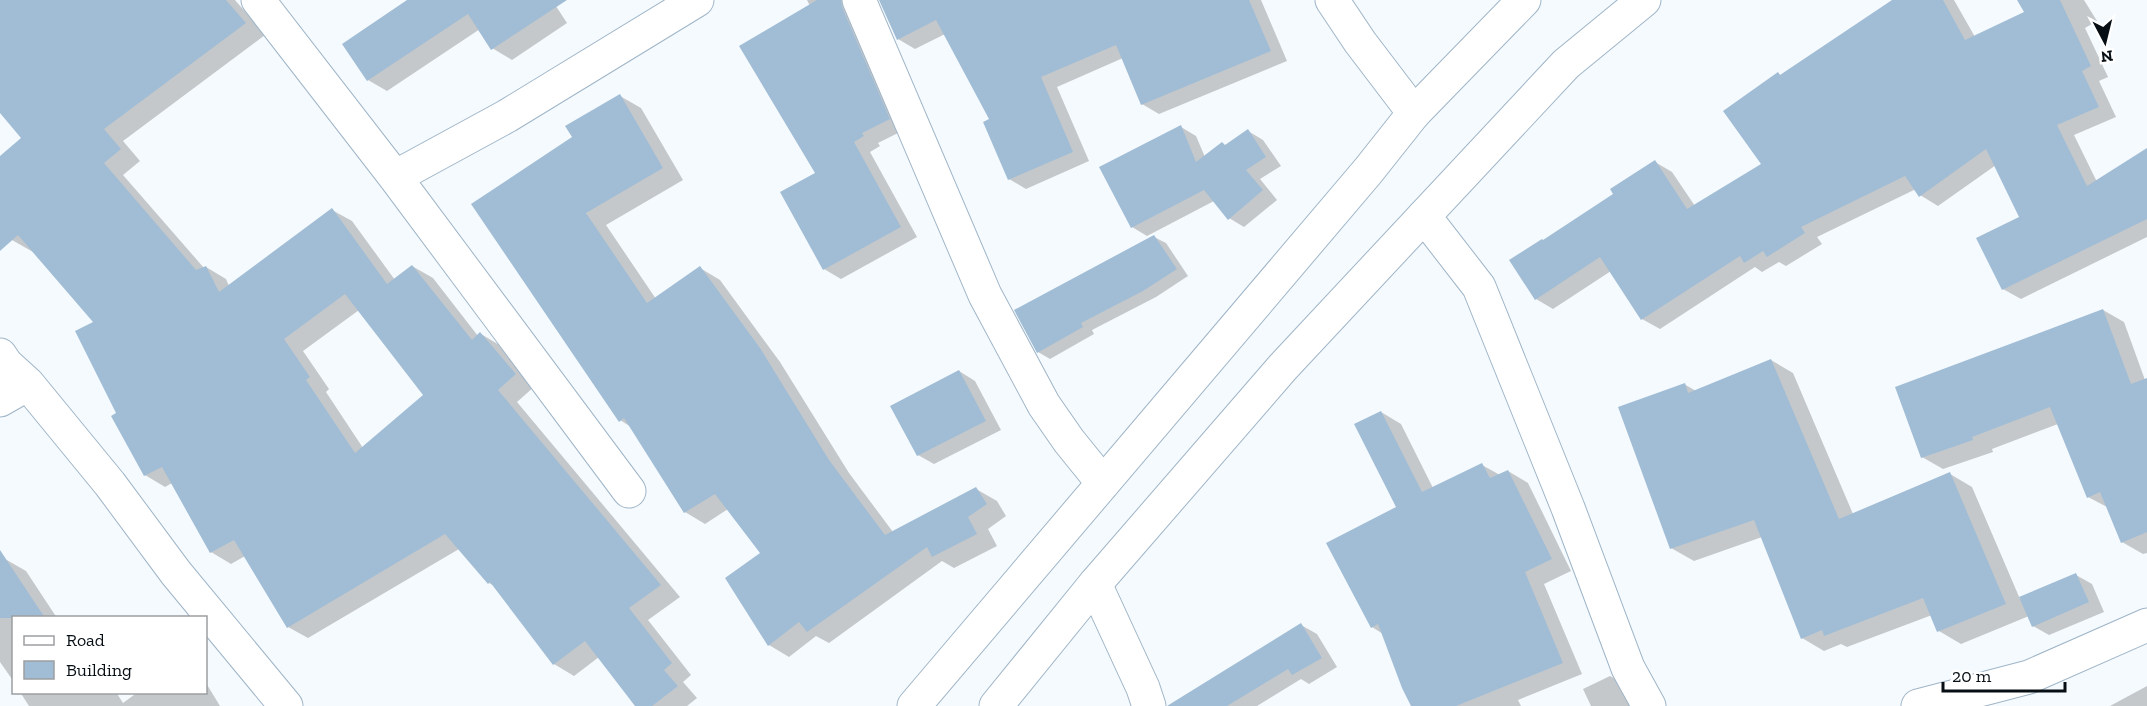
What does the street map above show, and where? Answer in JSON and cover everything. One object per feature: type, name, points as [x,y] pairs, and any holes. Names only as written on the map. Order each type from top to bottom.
[{"type":"street","points":[[258,0],[395,177],[629,491]]},
{"type":"street","points":[[395,177],[507,116],[697,0]]},
{"type":"street","points":[[859,0],[985,295],[1044,405],[1103,483]]},
{"type":"street","points":[[1332,0],[1360,42],[1414,113]]},
{"type":"street","points":[[914,706],[1368,171],[1414,113],[1524,0]]},
{"type":"street","points":[[996,706],[1095,584],[1283,367],[1566,64],[1644,0]]},
{"type":"street","points":[[1425,216],[1479,287],[1572,518],[1628,668],[1649,706]]},
{"type":"street","points":[[0,355],[6,364],[28,384],[110,484],[176,573],[286,706]]},
{"type":"street","points":[[0,400],[28,384]]},
{"type":"street","points":[[1095,584],[1149,706]]},
{"type":"street","points":[[1918,706],[2030,677],[2147,625]]},
{"type":"building","points":[[0,0],[226,0],[246,23],[104,129],[121,149],[104,163],[196,270],[206,266],[219,292],[332,208],[387,284],[412,265],[472,340],[480,332],[516,374],[498,390],[661,585],[629,608],[672,663],[664,670],[678,686],[652,706],[635,706],[585,641],[553,665],[490,582],[488,584],[445,534],[287,628],[234,540],[210,553],[162,467],[144,476],[111,416],[116,413],[75,331],[93,322],[18,235],[0,251],[0,156],[21,138],[0,113]],"holes":[[[345,294],[423,395],[355,453],[306,380],[310,377],[284,339]]]},
{"type":"building","points":[[407,0],[567,0],[491,50],[468,14],[367,81],[342,44]]},
{"type":"building","points":[[817,0],[841,0],[890,119],[862,133],[864,136],[854,142],[901,227],[823,270],[780,192],[815,173],[739,46]]},
{"type":"building","points":[[879,0],[1249,0],[1271,51],[1141,105],[1116,45],[1041,77],[1073,152],[1008,180],[983,122],[989,119],[936,20],[897,40]]},
{"type":"building","points":[[1892,0],[1943,0],[1965,40],[2024,12],[2017,0],[2060,0],[2091,66],[2082,71],[2099,107],[2057,125],[2087,186],[2147,148],[2147,219],[2002,290],[1976,238],[2019,217],[1986,149],[1919,197],[1905,176],[1801,227],[1805,233],[1767,257],[1763,251],[1744,263],[1740,256],[1641,320],[1600,257],[1535,300],[1509,260],[1613,194],[1610,189],[1655,160],[1687,209],[1761,164],[1723,111],[1778,72],[1780,75]]},
{"type":"building","points":[[620,94],[663,168],[586,213],[647,303],[700,266],[760,348],[829,460],[885,535],[976,487],[987,504],[968,517],[977,534],[932,557],[927,547],[807,632],[799,622],[768,646],[725,578],[760,553],[715,494],[684,513],[624,418],[619,422],[471,204],[572,137],[565,126]]},
{"type":"building","points":[[1181,125],[1196,162],[1222,142],[1225,145],[1248,129],[1266,157],[1246,170],[1263,190],[1228,220],[1204,190],[1131,228],[1099,167]]},
{"type":"building","points":[[1154,235],[1177,269],[1143,291],[1081,323],[1083,327],[1037,353],[1014,310]]},
{"type":"building","points":[[2103,309],[2131,384],[2147,378],[2147,532],[2121,543],[2100,492],[2087,498],[2050,407],[1972,437],[1973,440],[1921,458],[1895,387]]},
{"type":"building","points":[[1771,359],[1839,519],[1950,472],[2006,604],[1937,632],[1923,598],[1824,636],[1822,630],[1801,639],[1754,520],[1670,549],[1618,407],[1685,383],[1688,393]]},
{"type":"building","points":[[959,370],[986,421],[917,456],[890,406]]},
{"type":"building","points":[[1381,411],[1422,492],[1482,463],[1490,478],[1508,470],[1552,559],[1525,572],[1563,663],[1456,706],[1411,706],[1378,624],[1371,628],[1326,543],[1396,507],[1354,424]]},
{"type":"building","points":[[0,550],[44,616],[0,618]]},
{"type":"building","points":[[2076,573],[2089,602],[2032,627],[2019,597]]},
{"type":"building","points":[[1301,623],[1322,658],[1292,675],[1288,669],[1227,706],[1167,706]]}]
